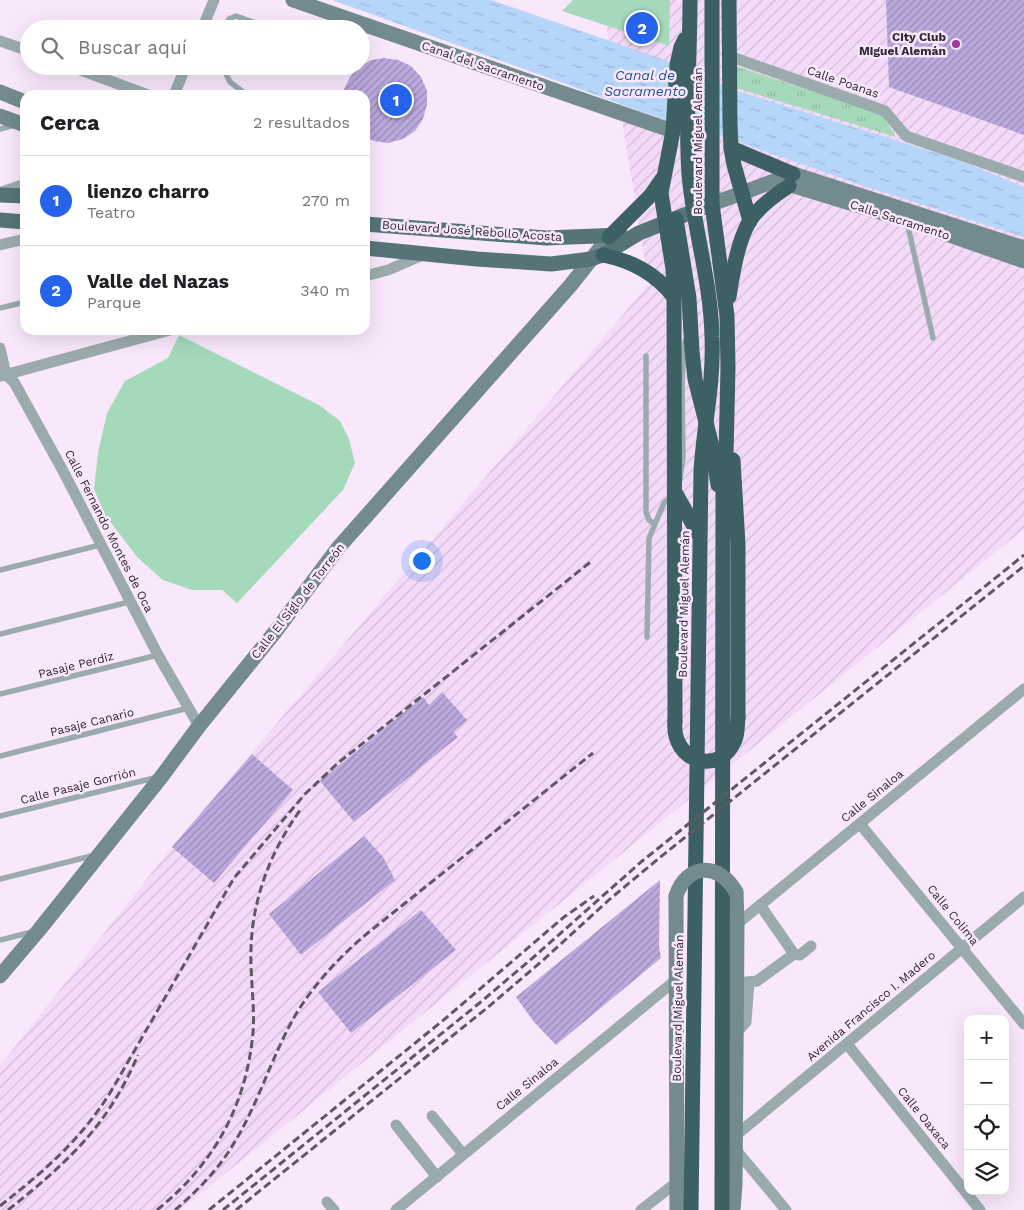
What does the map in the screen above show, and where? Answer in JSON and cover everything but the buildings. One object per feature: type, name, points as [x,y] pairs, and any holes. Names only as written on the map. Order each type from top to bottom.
[{"type":"highway","name":"Boulevard Miguel Alemán","points":[[712,0],[712,204],[727,316],[728,415],[723,521],[722,1210]]},
{"type":"highway","points":[[729,0],[731,148],[741,193],[750,221]]},
{"type":"highway","name":"Boulevard Miguel Alemán","points":[[689,2],[689,29],[683,64],[682,111],[712,335],[712,374],[701,470],[691,1210]]},
{"type":"highway","points":[[682,111],[673,132],[661,193],[671,221],[691,317],[695,379],[706,419],[717,473],[723,521]]},
{"type":"highway","points":[[727,316],[735,266],[750,221],[791,180],[731,148]]},
{"type":"highway","points":[[609,237],[651,194],[664,176]]},
{"type":"highway","points":[[671,221],[674,296],[674,732],[676,742],[682,751],[691,758],[701,760],[712,760],[722,756],[730,749],[735,740],[738,718],[738,536],[735,478],[728,415]]},
{"type":"highway","points":[[597,257],[624,260],[643,269],[660,281],[674,296]]},
{"type":"highway","points":[[675,493],[700,538]]},
{"type":"main road","points":[[0,194],[20,196]]},
{"type":"main road","name":"Boulevard José Rebollo Acosta","points":[[370,248],[551,264],[597,257],[639,233],[712,204]]},
{"type":"main road","points":[[0,220],[20,222]]},
{"type":"main road","name":"Boulevard José Rebollo Acosta","points":[[370,224],[546,238],[609,237],[639,233]]},
{"type":"main road","points":[[496,235],[498,260]]},
{"type":"street","points":[[206,20],[214,0]]},
{"type":"street","name":"Canal del Sacramento","points":[[293,0],[351,20]]},
{"type":"street","name":"Canal del Sacramento","points":[[370,27],[673,132]]},
{"type":"street","points":[[0,41],[20,48]]},
{"type":"street","name":"Calle Poanas","points":[[729,56],[885,111],[906,136],[1024,178]]},
{"type":"street","points":[[94,75],[135,90]]},
{"type":"street","points":[[176,90],[182,75]]},
{"type":"street","points":[[0,92],[20,100]]},
{"type":"street","points":[[0,116],[20,123]]},
{"type":"street","points":[[712,204],[775,180],[791,180]]},
{"type":"street","name":"Calle Sacramento","points":[[791,180],[1024,248]]},
{"type":"street","points":[[0,194],[20,186]]},
{"type":"street","name":"Calle Sacramento","points":[[908,215],[1024,261]]},
{"type":"street","name":"Calle El Siglo de Torreón","points":[[0,976],[162,776],[198,726],[275,632],[338,548],[597,257],[609,237]]},
{"type":"street","points":[[0,244],[20,239]]},
{"type":"street","points":[[370,275],[388,270],[425,254]]},
{"type":"street","points":[[3,376],[152,335]]},
{"type":"street","name":"Calle Fernando Montes de Oca","points":[[0,348],[3,376],[14,382],[62,469],[129,602],[198,726]]},
{"type":"street","name":"Calle Sinaloa","points":[[737,924],[1024,689]]},
{"type":"street","name":"Calle Colima","points":[[860,824],[1024,1024]]},
{"type":"street","points":[[677,1210],[676,896],[679,888],[690,875],[707,870],[724,876],[736,892],[743,982],[736,1033],[734,1210]]},
{"type":"street","name":"Avenida Francisco I. Madero","points":[[735,1143],[847,1044],[1024,897]]},
{"type":"street","points":[[760,905],[794,954]]},
{"type":"street","points":[[743,982],[757,980],[794,954],[800,955],[811,946]]},
{"type":"street","name":"Calle Sinaloa","points":[[396,1210],[677,979]]},
{"type":"street","name":"Calle Oaxaca","points":[[847,1044],[980,1210]]},
{"type":"street","points":[[432,1116],[463,1154]]},
{"type":"street","points":[[396,1125],[437,1176]]},
{"type":"street","points":[[735,1143],[786,1210]]},
{"type":"street","points":[[641,1210],[677,1182]]},
{"type":"lane","points":[[228,20],[236,16],[247,20]]},
{"type":"lane","points":[[226,75],[230,82],[240,90]]},
{"type":"lane","points":[[0,129],[20,124]]},
{"type":"lane","points":[[908,215],[933,338]]},
{"type":"lane","points":[[0,308],[20,303]]},
{"type":"lane","points":[[647,637],[649,538],[664,503],[675,493],[683,466],[683,363],[691,317]]},
{"type":"lane","points":[[646,356],[646,512],[649,520],[655,524]]},
{"type":"lane","points":[[0,570],[100,545]]},
{"type":"lane","points":[[0,634],[129,602]]},
{"type":"lane","name":"Pasaje Perdiz","points":[[0,694],[158,655]]},
{"type":"lane","name":"Pasaje Canario","points":[[0,756],[188,708]]},
{"type":"lane","name":"Calle Pasaje Gorrión","points":[[0,816],[162,776]]},
{"type":"lane","points":[[0,879],[99,854]]},
{"type":"lane","points":[[0,940],[39,930]]},
{"type":"shaded area","points":[[602,0],[1024,0],[1024,529],[180,1210],[0,1210],[0,1066],[172,847],[649,284]]},
{"type":"green space","points":[[573,0],[670,0],[669,46],[562,11]]},
{"type":"green space","points":[[735,66],[882,114],[896,137],[733,87]]},
{"type":"green space","points":[[179,335],[319,405],[340,421],[349,439],[355,463],[343,490],[237,603],[222,590],[192,590],[163,580],[138,558],[105,515],[94,489],[98,453],[107,413],[125,381],[168,358]]},
{"type":"water","name":"Canal de Sacramento","points":[[332,0],[491,0],[665,60],[734,90],[956,159],[1024,187],[1024,237],[867,187],[739,142],[660,118]]},
{"type":"railway","points":[[223,1210],[482,1001],[641,862],[1024,555]]},
{"type":"railway","points":[[0,1206],[60,1155],[98,1111],[234,878],[305,794],[338,763],[593,560]]},
{"type":"railway","points":[[236,1210],[487,1008],[658,859],[1024,566]]},
{"type":"railway","points":[[175,1210],[205,1181],[231,1148],[241,1132],[287,1030],[311,991],[329,970],[369,932],[593,753]]},
{"type":"railway","points":[[157,1210],[177,1192],[211,1153],[235,1109],[249,1060],[253,1033],[251,950],[255,912],[259,894],[272,858],[301,809]]},
{"type":"railway","points":[[209,1210],[446,1018],[564,917],[594,896]]},
{"type":"railway","points":[[8,1210],[49,1176],[84,1142],[113,1103],[138,1055]]},
{"type":"place","name":"Valle del Nazas","points":[[642,28]]},
{"type":"place","name":"City Club Miguel Alemán","points":[[956,44]]},
{"type":"place","name":"lienzo charro","points":[[396,100]]}]
